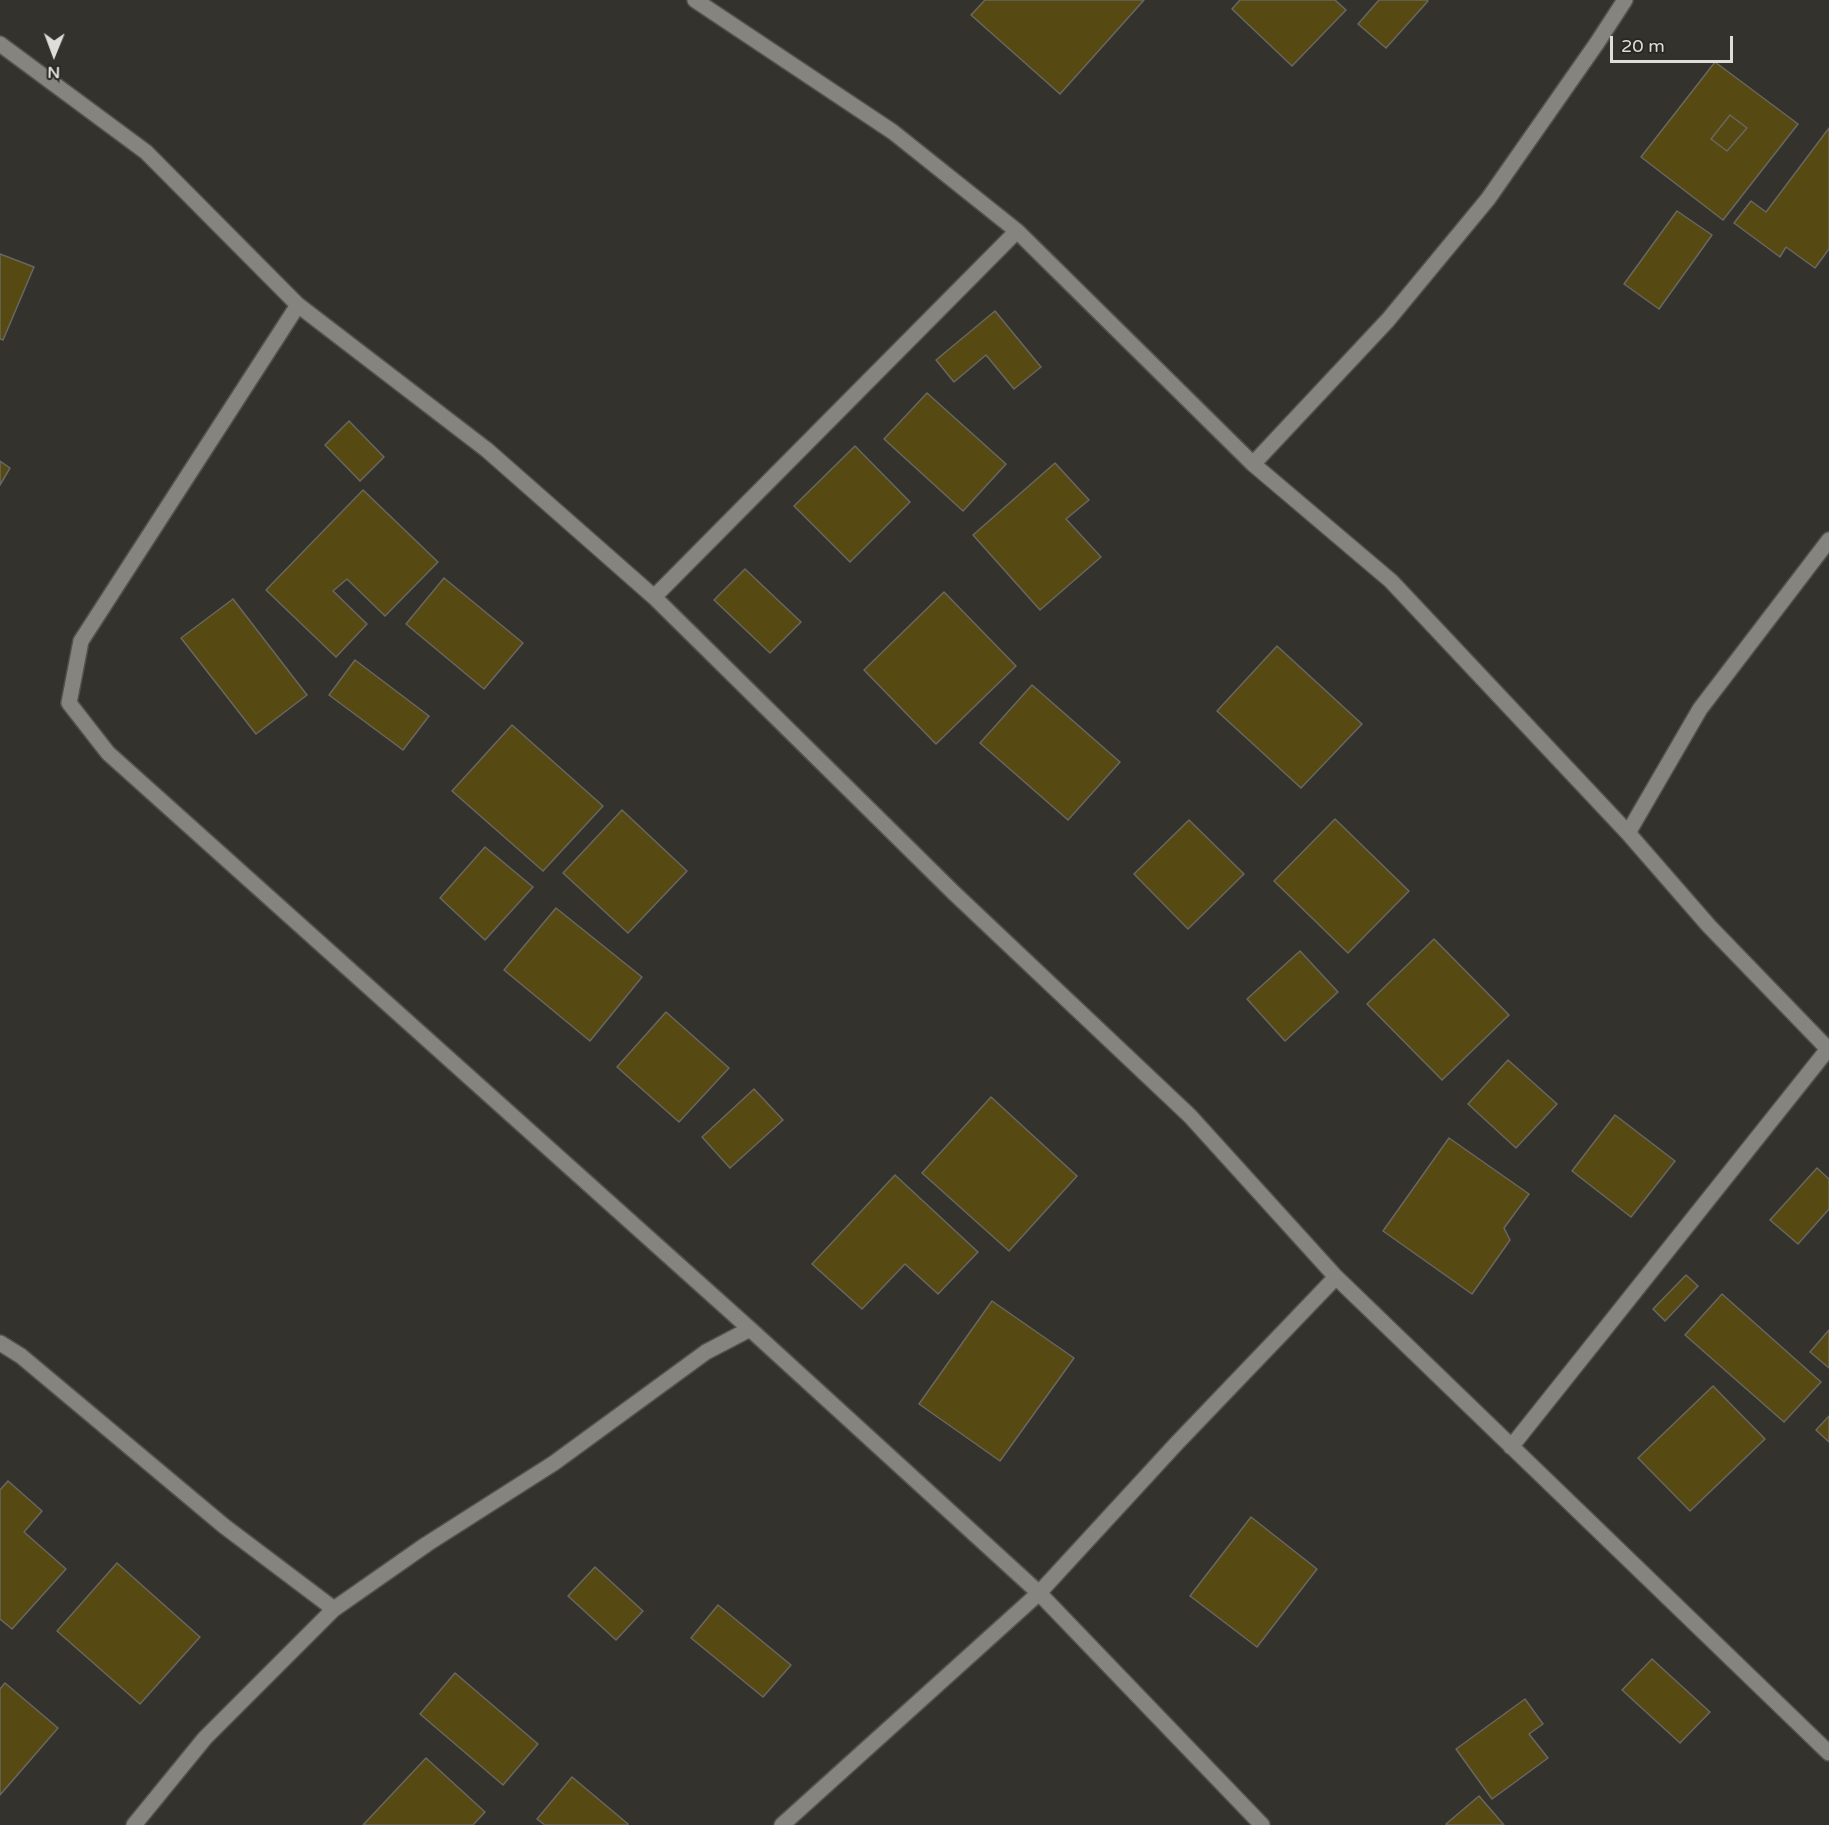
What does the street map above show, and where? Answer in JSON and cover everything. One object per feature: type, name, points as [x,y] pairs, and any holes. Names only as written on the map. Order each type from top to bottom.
[{"type":"street","points":[[695,0],[893,132],[1017,231],[1253,464],[1391,580],[1628,833],[1709,926],[1829,1049],[1511,1447]]},
{"type":"street","points":[[1253,464],[1388,320],[1488,199],[1598,43],[1625,0]]},
{"type":"street","points":[[0,44],[146,152],[298,305],[487,450],[654,597],[954,894],[1190,1116],[1336,1277],[1829,1754]]},
{"type":"street","points":[[654,597],[1017,231]]},
{"type":"street","points":[[298,305],[81,641],[69,702],[108,753],[750,1329],[1039,1593],[1262,1825]]},
{"type":"street","points":[[1628,833],[1700,709],[1829,540]]},
{"type":"street","points":[[782,1825],[1039,1593],[1177,1443],[1336,1277]]},
{"type":"street","points":[[134,1825],[206,1738],[334,1609],[427,1544],[554,1463],[706,1352],[750,1329]]},
{"type":"street","points":[[0,1343],[21,1356],[224,1526],[334,1609]]},
{"type":"building","points":[[985,0],[1144,0],[1060,94],[971,15]]},
{"type":"building","points":[[1240,0],[1335,0],[1346,10],[1292,66],[1232,9]]},
{"type":"building","points":[[1379,0],[1428,1],[1386,48],[1358,24]]},
{"type":"building","points":[[1715,62],[1798,124],[1723,220],[1641,157]],"holes":[[[1730,115],[1747,128],[1727,151],[1711,139]]]},
{"type":"building","points":[[1730,115],[1747,128],[1727,151],[1711,139]]},
{"type":"building","points":[[1829,128],[1829,249],[1815,268],[1786,247],[1780,257],[1734,223],[1751,201],[1766,212]]},
{"type":"building","points":[[1677,211],[1712,235],[1659,309],[1624,284]]},
{"type":"building","points":[[0,254],[34,267],[3,340],[0,339]]},
{"type":"building","points":[[995,311],[1041,367],[1014,389],[986,355],[954,382],[936,360]]},
{"type":"building","points":[[927,393],[1006,464],[963,511],[884,439]]},
{"type":"building","points":[[349,421],[384,457],[360,481],[325,445]]},
{"type":"building","points":[[855,446],[910,502],[850,562],[794,506]]},
{"type":"building","points":[[0,461],[10,468],[0,485]]},
{"type":"building","points":[[1055,463],[1089,500],[1066,519],[1101,557],[1040,610],[973,535]]},
{"type":"building","points":[[363,490],[438,562],[385,616],[347,579],[333,591],[367,624],[336,657],[266,590]]},
{"type":"building","points":[[745,569],[801,622],[770,653],[714,600]]},
{"type":"building","points":[[444,578],[523,643],[484,689],[406,624]]},
{"type":"building","points":[[944,592],[1016,666],[936,744],[864,670]]},
{"type":"building","points":[[233,599],[307,695],[256,734],[181,638]]},
{"type":"building","points":[[1277,646],[1362,724],[1301,788],[1217,711]]},
{"type":"building","points":[[355,660],[429,716],[403,750],[329,695]]},
{"type":"building","points":[[1032,685],[1120,762],[1068,820],[980,743]]},
{"type":"building","points":[[512,725],[603,806],[543,871],[452,791]]},
{"type":"building","points":[[622,810],[687,871],[628,933],[563,873]]},
{"type":"building","points":[[1335,819],[1409,891],[1348,953],[1274,881]]},
{"type":"building","points":[[1189,820],[1244,874],[1188,929],[1134,874]]},
{"type":"building","points":[[485,847],[533,887],[485,940],[440,898]]},
{"type":"building","points":[[556,908],[642,977],[590,1041],[504,970]]},
{"type":"building","points":[[1434,939],[1509,1015],[1442,1080],[1367,1004]]},
{"type":"building","points":[[1300,951],[1338,992],[1285,1041],[1247,999]]},
{"type":"building","points":[[666,1012],[729,1068],[679,1122],[617,1067]]},
{"type":"building","points":[[1508,1060],[1557,1104],[1516,1148],[1468,1104]]},
{"type":"building","points":[[754,1089],[783,1120],[730,1168],[702,1137]]},
{"type":"building","points":[[991,1097],[1077,1176],[1009,1251],[922,1173]]},
{"type":"building","points":[[1615,1115],[1675,1161],[1631,1217],[1572,1171]]},
{"type":"building","points":[[1449,1138],[1529,1194],[1504,1228],[1510,1240],[1472,1294],[1383,1231]]},
{"type":"building","points":[[1817,1168],[1829,1179],[1829,1209],[1798,1244],[1770,1220]]},
{"type":"building","points":[[895,1175],[978,1252],[938,1294],[905,1264],[862,1309],[812,1264]]},
{"type":"building","points":[[1686,1275],[1698,1286],[1665,1321],[1653,1309]]},
{"type":"building","points":[[1722,1294],[1821,1382],[1784,1422],[1685,1335]]},
{"type":"building","points":[[992,1301],[1074,1358],[1000,1461],[919,1404]]},
{"type":"building","points":[[1829,1330],[1829,1368],[1810,1352]]},
{"type":"building","points":[[1713,1386],[1765,1439],[1690,1511],[1638,1458]]},
{"type":"building","points":[[1829,1416],[1829,1442],[1816,1430]]},
{"type":"building","points":[[8,1481],[42,1511],[24,1532],[66,1569],[12,1629],[0,1619],[0,1490]]},
{"type":"building","points":[[1251,1517],[1317,1569],[1257,1647],[1190,1596]]},
{"type":"building","points":[[117,1563],[200,1637],[140,1704],[57,1631]]},
{"type":"building","points":[[595,1567],[643,1611],[616,1640],[568,1596]]},
{"type":"building","points":[[718,1605],[791,1665],[763,1697],[691,1638]]},
{"type":"building","points":[[1652,1659],[1710,1712],[1680,1743],[1622,1690]]},
{"type":"building","points":[[455,1673],[538,1744],[503,1785],[420,1714]]},
{"type":"building","points":[[5,1683],[58,1728],[0,1795],[0,1689]]},
{"type":"building","points":[[1525,1699],[1543,1724],[1529,1734],[1548,1758],[1492,1799],[1456,1749]]},
{"type":"building","points":[[426,1758],[485,1812],[473,1825],[363,1825]]},
{"type":"building","points":[[572,1777],[628,1825],[545,1825],[537,1819]]},
{"type":"building","points":[[1479,1796],[1504,1825],[1446,1825],[1446,1824]]}]
